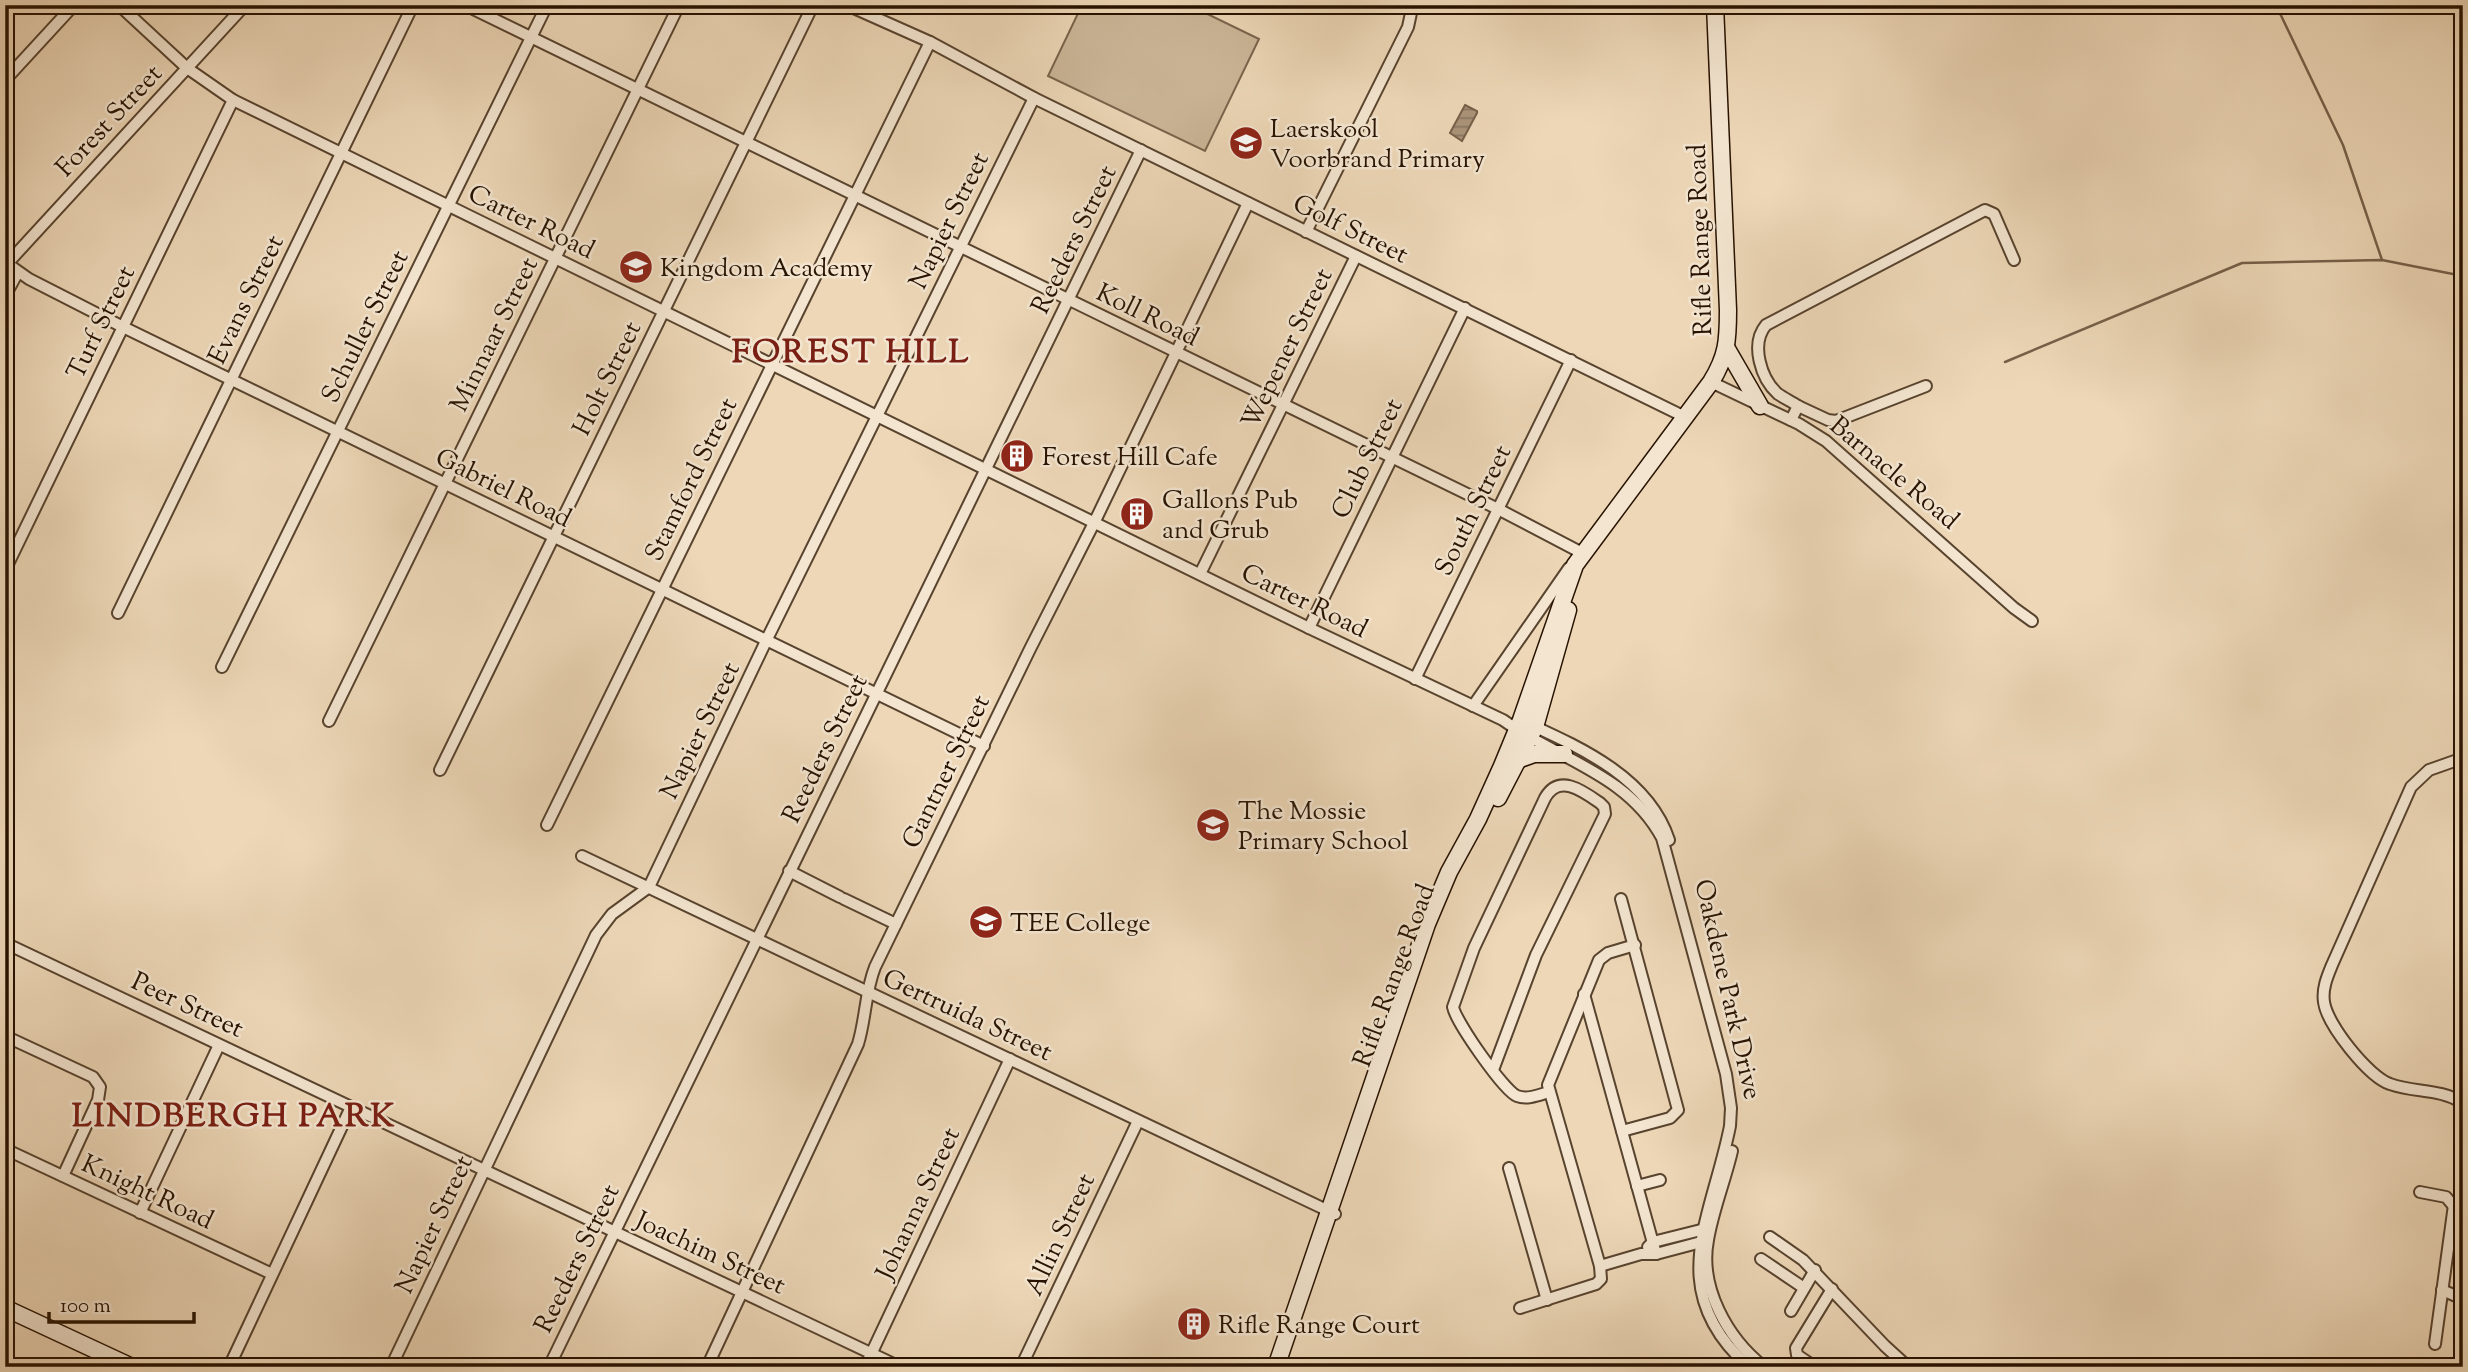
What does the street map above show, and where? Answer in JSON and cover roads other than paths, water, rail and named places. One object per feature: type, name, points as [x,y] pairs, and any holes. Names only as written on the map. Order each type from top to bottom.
[{"type":"main road","name":"Rifle Range Road","points":[[1276,1367],[1444,897],[1520,759],[1526,728],[1582,553],[1711,382],[1727,349],[1728,310],[1715,5]]},
{"type":"main road","points":[[1727,349],[1760,406]]},
{"type":"main road","name":"Rifle Range Road","points":[[1288,1367],[1332,1212],[1427,925],[1449,872],[1526,728]]},
{"type":"main road","points":[[1520,759],[1534,754],[1564,754]]},
{"type":"main road","points":[[5,1308],[132,1367]]},
{"type":"street","points":[[5,80],[74,5]]},
{"type":"street","name":"Carter Road","points":[[119,5],[187,68],[233,100],[1415,680],[1526,728]]},
{"type":"street","name":"Forest Street","points":[[6,264],[245,5]]},
{"type":"street","name":"Evans Street","points":[[118,613],[413,5]]},
{"type":"street","name":"Koll Road","points":[[465,5],[1498,509],[1582,553]]},
{"type":"street","name":"Schuller Street","points":[[222,667],[547,5]]},
{"type":"street","name":"Minnaar Street","points":[[329,721],[679,5]]},
{"type":"street","name":"Holt Street","points":[[440,770],[813,5]]},
{"type":"street","name":"Golf Street","points":[[847,5],[930,42],[1034,98],[1685,417]]},
{"type":"street","points":[[1306,232],[1408,27],[1411,13],[1409,5]]},
{"type":"street","name":"Stamford Street","points":[[547,825],[930,42]]},
{"type":"street","name":"Napier Street","points":[[391,1367],[596,935],[612,914],[649,887],[767,639],[1034,98]]},
{"type":"street","name":"Turf Street","points":[[8,564],[233,100]]},
{"type":"street","name":"Reeders Street","points":[[549,1367],[1141,150]]},
{"type":"street","name":"Gantner Street","points":[[707,1367],[858,1044],[867,992],[875,967],[1248,203]]},
{"type":"street","points":[[1926,387],[1836,421],[1828,420],[1778,393],[1761,368],[1759,341],[1766,325],[1985,210],[1994,214],[2014,260]]},
{"type":"street","name":"Wepener Street","points":[[1200,574],[1356,256]]},
{"type":"street","name":"Gabriel Road","points":[[6,264],[123,327],[232,377],[984,746]]},
{"type":"street","points":[[5,296],[18,272]]},
{"type":"street","name":"Club Street","points":[[1309,628],[1465,308]]},
{"type":"street","name":"South Street","points":[[1415,680],[1571,360]]},
{"type":"street","name":"Barnacle Road","points":[[1711,382],[1791,420],[1826,441],[2032,621]]},
{"type":"street","points":[[1791,420],[1798,406]]},
{"type":"street","name":"Rifle Range Road","points":[[1473,706],[1582,553]]},
{"type":"street","name":"Oakdene Park Drive","points":[[1526,728],[1642,802]]},
{"type":"street","name":"Oakdene Park Drive","points":[[1526,728],[1608,765],[1630,782],[1662,838],[1730,1093],[1730,1126],[1698,1272],[1705,1304],[1724,1342],[1749,1367]]},
{"type":"street","points":[[2463,758],[2423,774],[2404,799],[2327,977],[2324,1003],[2332,1024],[2381,1080],[2396,1086],[2442,1093],[2463,1103]]},
{"type":"street","points":[[1493,1070],[1536,955],[1605,814],[1606,810],[1600,803],[1569,785],[1553,787],[1545,797],[1474,948],[1454,997],[1453,1007],[1457,1018],[1493,1070],[1509,1091],[1519,1097],[1533,1097],[1549,1092]]},
{"type":"street","name":"Gertruida Street","points":[[582,856],[1332,1212]]},
{"type":"street","points":[[789,871],[895,924]]},
{"type":"street","points":[[1621,900],[1678,1111],[1670,1118],[1622,1131]]},
{"type":"street","name":"Peer Street","points":[[5,943],[351,1107]]},
{"type":"street","points":[[1520,1308],[1596,1284],[1601,1279],[1600,1266],[1549,1092],[1550,1077],[1599,960],[1608,953],[1635,945]]},
{"type":"street","points":[[1584,994],[1656,1254]]},
{"type":"street","points":[[5,1036],[93,1077],[100,1087],[99,1100],[63,1176]]},
{"type":"street","points":[[139,1213],[219,1045]]},
{"type":"street","name":"Johanna Street","points":[[865,1367],[1010,1059]]},
{"type":"street","points":[[229,1367],[351,1107]]},
{"type":"street","name":"Joachim Street","points":[[351,1107],[900,1367]]},
{"type":"street","name":"Allin Street","points":[[1021,1367],[1138,1121]]},
{"type":"street","name":"Knight Road","points":[[5,1149],[272,1274]]},
{"type":"street","points":[[1509,1168],[1546,1300]]},
{"type":"street","points":[[1637,1186],[1660,1180]]},
{"type":"street","points":[[2420,1192],[2443,1195],[2463,1217]]},
{"type":"street","points":[[2435,1344],[2454,1205]]},
{"type":"street","points":[[1641,1254],[1653,1242],[1707,1228]]},
{"type":"street","points":[[1770,1237],[1815,1270],[1908,1367]]},
{"type":"street","points":[[1600,1266],[1704,1241]]},
{"type":"street","name":"Oakdene Park Drive","points":[[1704,1241],[1709,1279],[1719,1309],[1744,1350],[1763,1367]]},
{"type":"street","points":[[1762,1259],[1804,1288]]},
{"type":"street","points":[[1791,1311],[1815,1270]]},
{"type":"street","points":[[1815,1367],[1797,1355],[1797,1348],[1832,1289]]},
{"type":"street","points":[[2442,1290],[2463,1299]]},
{"type":"waterway","points":[[2276,5],[2343,145],[2382,260]]},
{"type":"waterway","points":[[2005,362],[2242,263],[2382,260],[2463,276]]},
{"type":"place","name":"Laerskool Voorbrand Primary","points":[[1246,143]]},
{"type":"place","name":"Kingdom Academy","points":[[636,267]]},
{"type":"place","name":"Forest Hill Cafe","points":[[1017,456]]},
{"type":"place","name":"Gallons Pub and Grub","points":[[1137,514]]},
{"type":"place","name":"The Mossie Primary School","points":[[1213,825]]},
{"type":"place","name":"TEE College","points":[[986,922]]},
{"type":"place","name":"Rifle Range Court","points":[[1194,1324]]},
{"type":"district","name":"FOREST HILL","points":[[851,350]]},
{"type":"district","name":"LINDBERGH PARK","points":[[234,1114]]}]
